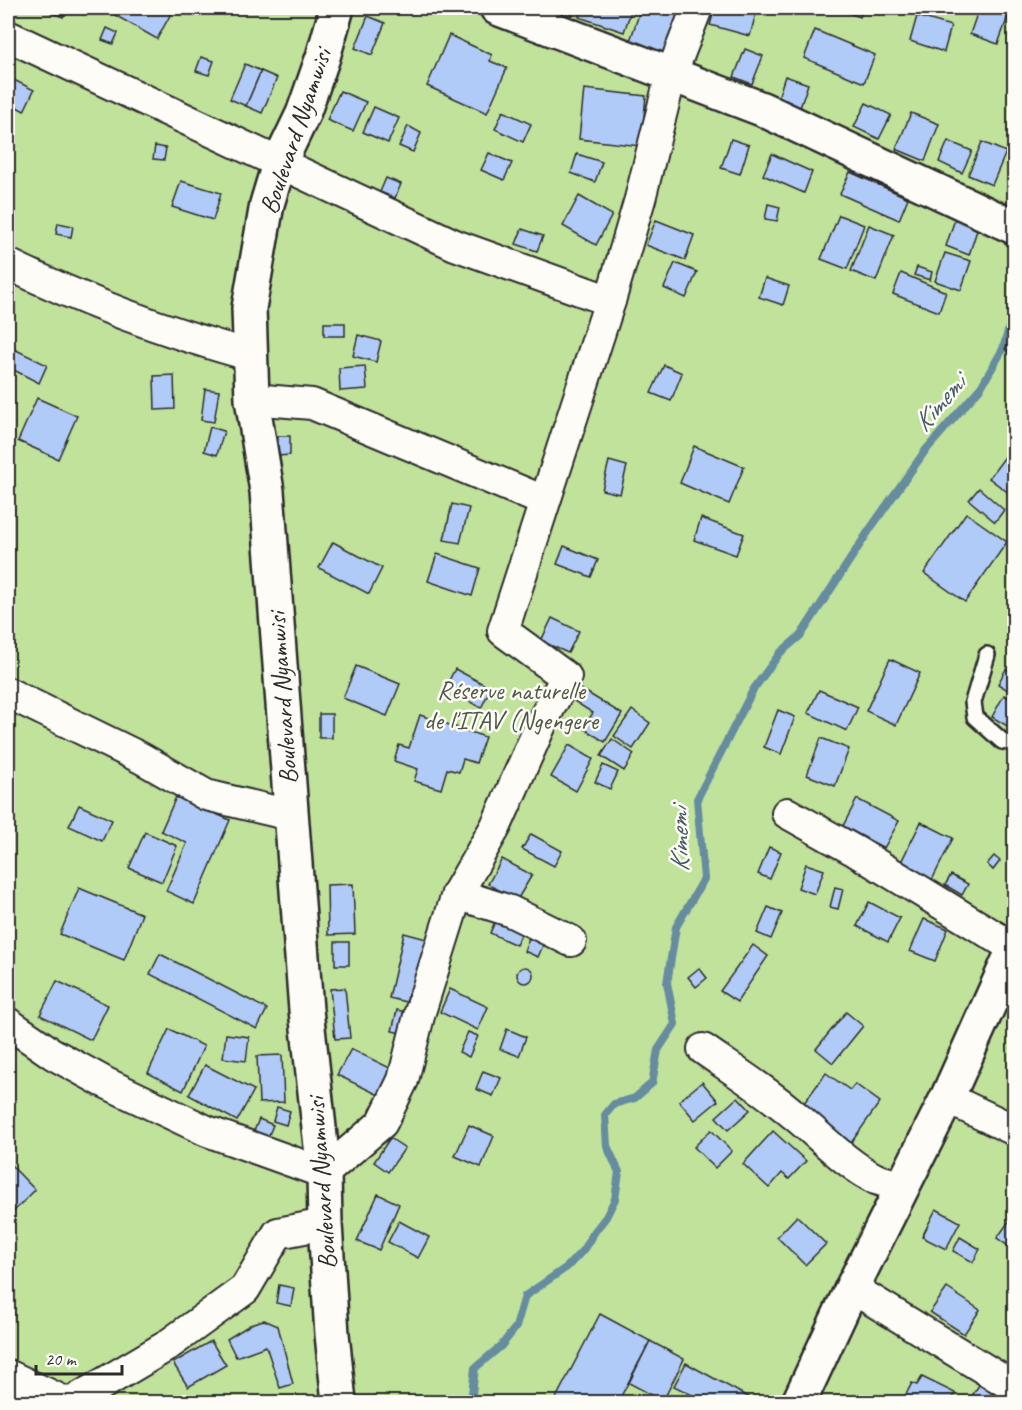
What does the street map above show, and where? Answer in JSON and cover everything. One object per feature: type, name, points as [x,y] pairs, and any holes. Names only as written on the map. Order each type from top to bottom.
[{"type":"main road","name":"Boulevard Nyamwisi","points":[[337,8],[303,114],[279,164],[267,204],[249,308],[249,355],[252,399],[267,491],[306,1010],[324,1173],[332,1334],[339,1402]]},
{"type":"main road","points":[[497,8],[762,109],[1014,227]]},
{"type":"main road","points":[[799,1402],[852,1288],[946,1098],[1014,948]]},
{"type":"street","points":[[8,1023],[53,1054],[207,1131],[324,1173],[382,1124],[403,1080],[420,1012],[457,894],[496,826],[543,720],[566,676],[503,631],[610,301],[640,200],[671,75],[697,8]]},
{"type":"street","points":[[8,36],[455,244],[610,301]]},
{"type":"street","points":[[8,264],[53,286],[189,338],[249,355]]},
{"type":"street","points":[[252,399],[312,404],[544,501]]},
{"type":"street","points":[[8,693],[141,758],[206,795],[290,815]]},
{"type":"street","points":[[787,813],[855,851],[1014,948]]},
{"type":"street","points":[[457,894],[510,911],[571,941]]},
{"type":"street","points":[[703,1049],[794,1114],[819,1138],[859,1167],[876,1178],[903,1187]]},
{"type":"street","points":[[946,1098],[1014,1130]]},
{"type":"street","points":[[72,1402],[165,1347],[245,1289],[278,1233],[325,1224]]},
{"type":"street","points":[[852,1288],[1014,1387]]},
{"type":"street","points":[[8,1375],[65,1402]]},
{"type":"lane","points":[[987,655],[973,702],[975,717],[1002,741],[1014,743]]},
{"type":"green space","name":"Réserve naturelle de l'ITAV (Ngengere","points":[[8,8],[1014,8],[1014,1402],[8,1402]]},
{"type":"building","points":[[40,8],[67,8],[63,17]]},
{"type":"building","points":[[116,8],[174,8],[157,39],[113,14]]},
{"type":"building","points":[[552,8],[574,8],[572,14]]},
{"type":"building","points":[[581,8],[632,8],[624,32],[579,17]]},
{"type":"building","points":[[641,8],[686,8],[670,55],[630,41]]},
{"type":"building","points":[[715,8],[735,8],[756,13],[750,36],[710,25]]},
{"type":"building","points":[[835,8],[864,8],[860,17]]},
{"type":"building","points":[[979,8],[1011,8],[998,44],[970,34]]},
{"type":"building","points":[[368,16],[385,23],[372,55],[355,48]]},
{"type":"building","points":[[917,16],[951,26],[944,52],[910,41]]},
{"type":"building","points":[[107,28],[118,33],[113,44],[102,40]]},
{"type":"building","points":[[815,30],[875,55],[864,83],[804,58]]},
{"type":"building","points":[[449,35],[492,55],[490,61],[507,68],[487,113],[427,86]]},
{"type":"building","points":[[745,49],[763,56],[752,84],[734,77]]},
{"type":"building","points":[[201,57],[214,61],[209,75],[196,71]]},
{"type":"building","points":[[245,64],[261,71],[246,106],[230,99]]},
{"type":"building","points":[[261,71],[277,78],[262,113],[246,106]]},
{"type":"building","points":[[785,76],[808,84],[800,108],[777,101]]},
{"type":"building","points":[[8,77],[34,90],[24,111],[8,102]]},
{"type":"building","points":[[584,89],[646,96],[641,146],[579,139]]},
{"type":"building","points":[[340,91],[366,102],[353,131],[327,120]]},
{"type":"building","points":[[866,103],[891,115],[879,139],[854,127]]},
{"type":"building","points":[[374,107],[399,118],[388,143],[363,132]]},
{"type":"building","points":[[503,111],[531,124],[523,142],[495,129]]},
{"type":"building","points":[[911,113],[939,124],[925,161],[896,149]]},
{"type":"building","points":[[408,126],[421,133],[413,152],[399,146]]},
{"type":"building","points":[[731,139],[749,145],[740,174],[721,168]]},
{"type":"building","points":[[948,141],[972,151],[962,173],[939,162]]},
{"type":"building","points":[[982,142],[1006,152],[992,185],[968,175]]},
{"type":"building","points":[[155,146],[166,148],[164,160],[153,159]]},
{"type":"building","points":[[489,153],[512,163],[504,180],[481,170]]},
{"type":"building","points":[[577,154],[602,162],[595,182],[571,173]]},
{"type":"building","points":[[772,154],[812,172],[804,193],[763,175]]},
{"type":"building","points":[[850,172],[908,198],[899,220],[840,194]]},
{"type":"building","points":[[386,178],[401,184],[395,198],[380,192]]},
{"type":"building","points":[[181,181],[221,193],[213,220],[172,207]]},
{"type":"building","points":[[579,196],[612,215],[596,245],[563,226]]},
{"type":"building","points":[[768,204],[780,207],[777,221],[765,219]]},
{"type":"building","points":[[839,215],[864,225],[847,269],[821,259]]},
{"type":"building","points":[[955,219],[978,227],[969,255],[946,246]]},
{"type":"building","points":[[656,220],[694,235],[685,260],[646,245]]},
{"type":"building","points":[[58,223],[73,226],[71,237],[56,234]]},
{"type":"building","points":[[869,225],[894,235],[876,281],[851,271]]},
{"type":"building","points":[[522,229],[543,236],[537,251],[516,244]]},
{"type":"building","points":[[945,253],[971,261],[961,290],[935,281]]},
{"type":"building","points":[[675,263],[697,272],[686,298],[664,288]]},
{"type":"building","points":[[917,267],[932,272],[930,280],[914,275]]},
{"type":"building","points":[[901,273],[946,292],[939,312],[893,294]]},
{"type":"building","points":[[765,278],[789,286],[783,305],[759,297]]},
{"type":"building","points":[[324,323],[345,323],[345,336],[324,336]]},
{"type":"building","points":[[1014,334],[1014,355],[1005,349]]},
{"type":"building","points":[[358,335],[381,341],[376,362],[353,356]]},
{"type":"building","points":[[8,346],[47,365],[39,383],[8,367]]},
{"type":"building","points":[[664,365],[682,373],[671,401],[651,393]]},
{"type":"building","points":[[365,366],[367,389],[340,391],[339,368]]},
{"type":"building","points":[[174,375],[175,409],[155,410],[154,376]]},
{"type":"building","points":[[205,389],[219,391],[214,422],[201,420]]},
{"type":"building","points":[[37,398],[77,416],[58,459],[18,441]]},
{"type":"building","points":[[210,427],[224,431],[217,455],[204,451]]},
{"type":"building","points":[[278,436],[290,436],[290,455],[278,456]]},
{"type":"building","points":[[1014,445],[1014,497],[989,478]]},
{"type":"building","points":[[694,446],[744,467],[729,504],[680,483]]},
{"type":"building","points":[[609,461],[627,466],[620,494],[602,490]]},
{"type":"building","points":[[979,488],[1004,510],[995,522],[969,500]]},
{"type":"building","points":[[452,504],[469,508],[460,543],[444,540]]},
{"type":"building","points":[[966,513],[1007,542],[965,602],[924,573]]},
{"type":"building","points":[[701,518],[744,534],[736,555],[694,540]]},
{"type":"building","points":[[333,542],[382,568],[369,594],[319,568]]},
{"type":"building","points":[[564,546],[598,560],[591,577],[557,564]]},
{"type":"building","points":[[437,554],[480,568],[472,596],[428,581]]},
{"type":"building","points":[[552,618],[579,631],[568,653],[541,641]]},
{"type":"building","points":[[890,659],[920,673],[896,725],[866,711]]},
{"type":"building","points":[[356,666],[400,684],[387,716],[343,698]]},
{"type":"building","points":[[455,669],[491,688],[481,708],[445,688]]},
{"type":"building","points":[[1006,669],[1014,674],[1014,694],[998,684]]},
{"type":"building","points":[[573,684],[622,714],[605,742],[583,728],[593,713],[566,696]]},
{"type":"building","points":[[819,690],[858,707],[847,731],[808,713]]},
{"type":"building","points":[[1004,695],[1014,701],[1014,730],[992,717]]},
{"type":"building","points":[[632,710],[650,723],[633,749],[614,736]]},
{"type":"building","points":[[778,710],[795,717],[781,754],[764,747]]},
{"type":"building","points":[[319,714],[332,714],[332,738],[319,738]]},
{"type":"building","points":[[420,715],[485,737],[476,763],[463,759],[459,772],[447,769],[441,789],[414,781],[418,769],[394,761],[399,745],[409,748]]},
{"type":"building","points":[[821,738],[849,749],[835,786],[807,775]]},
{"type":"building","points":[[612,739],[634,754],[624,771],[601,756]]},
{"type":"building","points":[[569,745],[593,759],[576,791],[551,777]]},
{"type":"building","points":[[603,765],[618,772],[610,789],[595,782]]},
{"type":"building","points":[[176,797],[230,820],[194,904],[166,891],[187,843],[161,831]]},
{"type":"building","points":[[857,799],[899,821],[884,848],[843,826]]},
{"type":"building","points":[[79,805],[112,820],[102,841],[69,826]]},
{"type":"building","points":[[921,822],[953,838],[931,882],[899,866]]},
{"type":"building","points":[[145,832],[177,846],[162,882],[129,868]]},
{"type":"building","points":[[531,834],[562,851],[554,866],[522,849]]},
{"type":"building","points":[[769,847],[781,852],[770,879],[758,874]]},
{"type":"building","points":[[994,856],[1000,861],[993,870],[987,864]]},
{"type":"building","points":[[502,859],[532,875],[517,900],[488,884]]},
{"type":"building","points":[[806,864],[824,870],[815,894],[798,888]]},
{"type":"building","points":[[951,875],[968,884],[962,895],[945,885]]},
{"type":"building","points":[[353,884],[355,934],[328,935],[327,885]]},
{"type":"building","points":[[835,887],[843,889],[838,909],[830,907]]},
{"type":"building","points":[[79,888],[142,914],[124,960],[60,934]]},
{"type":"building","points":[[869,902],[900,918],[888,942],[857,926]]},
{"type":"building","points":[[768,907],[782,913],[771,939],[757,933]]},
{"type":"building","points":[[498,915],[525,927],[516,945],[490,933]]},
{"type":"building","points":[[924,919],[948,929],[935,961],[910,951]]},
{"type":"building","points":[[532,930],[547,936],[538,957],[524,951]]},
{"type":"building","points":[[404,933],[434,941],[419,1005],[389,998]]},
{"type":"building","points":[[335,942],[349,942],[349,965],[335,965]]},
{"type":"building","points":[[753,945],[768,956],[737,1002],[720,991]]},
{"type":"building","points":[[160,954],[267,1009],[257,1029],[150,974]]},
{"type":"building","points":[[522,967],[528,967],[533,975],[531,981],[522,983],[517,978],[517,972]]},
{"type":"building","points":[[699,968],[707,978],[696,987],[688,977]]},
{"type":"building","points":[[57,981],[108,1005],[91,1040],[40,1015]]},
{"type":"building","points":[[345,988],[350,1038],[335,1039],[330,989]]},
{"type":"building","points":[[450,989],[488,1007],[478,1030],[440,1012]]},
{"type":"building","points":[[397,1010],[415,1014],[410,1035],[392,1031]]},
{"type":"building","points":[[846,1012],[863,1026],[833,1063],[816,1049]]},
{"type":"building","points":[[169,1029],[204,1046],[183,1091],[148,1073]]},
{"type":"building","points":[[507,1029],[526,1037],[519,1056],[500,1049]]},
{"type":"building","points":[[468,1032],[478,1036],[469,1057],[459,1052]]},
{"type":"building","points":[[226,1034],[249,1037],[246,1061],[223,1058]]},
{"type":"building","points":[[351,1049],[392,1069],[379,1095],[337,1075]]},
{"type":"building","points":[[282,1055],[284,1102],[259,1103],[257,1056]]},
{"type":"building","points":[[205,1065],[254,1090],[237,1121],[189,1095]]},
{"type":"building","points":[[483,1071],[501,1078],[493,1096],[476,1089]]},
{"type":"building","points":[[826,1073],[850,1090],[855,1084],[880,1102],[851,1143],[801,1107]]},
{"type":"building","points":[[702,1082],[718,1101],[695,1120],[679,1101]]},
{"type":"building","points":[[738,1097],[750,1110],[728,1130],[716,1117]]},
{"type":"building","points":[[277,1107],[290,1111],[286,1125],[273,1121]]},
{"type":"building","points":[[259,1119],[273,1125],[266,1142],[252,1136]]},
{"type":"building","points":[[469,1125],[494,1136],[481,1167],[455,1156]]},
{"type":"building","points":[[711,1130],[732,1151],[715,1168],[694,1147]]},
{"type":"building","points":[[773,1131],[806,1161],[789,1179],[782,1173],[769,1188],[743,1164]]},
{"type":"building","points":[[390,1138],[405,1148],[388,1172],[374,1162]]},
{"type":"building","points":[[8,1162],[35,1190],[8,1217]]},
{"type":"building","points":[[378,1194],[399,1204],[379,1250],[357,1241]]},
{"type":"building","points":[[936,1209],[960,1222],[946,1249],[922,1237]]},
{"type":"building","points":[[797,1216],[826,1244],[805,1265],[777,1237]]},
{"type":"building","points":[[1010,1220],[1014,1223],[1014,1250],[997,1238]]},
{"type":"building","points":[[399,1221],[429,1237],[418,1258],[388,1242]]},
{"type":"building","points":[[960,1237],[980,1249],[973,1262],[953,1251]]},
{"type":"building","points":[[279,1285],[294,1288],[291,1306],[276,1303]]},
{"type":"building","points":[[947,1288],[980,1310],[964,1334],[930,1312]]},
{"type":"building","points":[[600,1314],[650,1341],[618,1402],[554,1402]]},
{"type":"building","points":[[264,1320],[278,1326],[293,1384],[280,1388],[266,1346],[236,1357],[227,1339],[253,1323]]},
{"type":"building","points":[[211,1341],[226,1365],[188,1387],[173,1363]]},
{"type":"building","points":[[650,1341],[684,1359],[663,1401],[629,1383]]},
{"type":"building","points":[[686,1363],[750,1398],[748,1402],[706,1402],[674,1386]]},
{"type":"building","points":[[922,1377],[955,1393],[951,1402],[902,1402],[912,1383],[917,1385]]},
{"type":"building","points":[[979,1385],[1004,1402],[968,1402]]},
{"type":"waterway","name":"Kimemi","points":[[471,1402],[475,1368],[501,1346],[516,1327],[525,1296],[567,1267],[583,1250],[606,1217],[615,1199],[619,1172],[607,1146],[605,1115],[614,1104],[635,1098],[652,1083],[658,1050],[675,1024],[667,983],[676,927],[704,879],[697,799],[753,690],[780,653],[801,635],[870,529],[925,451],[981,387],[1003,349],[1014,310]]}]
